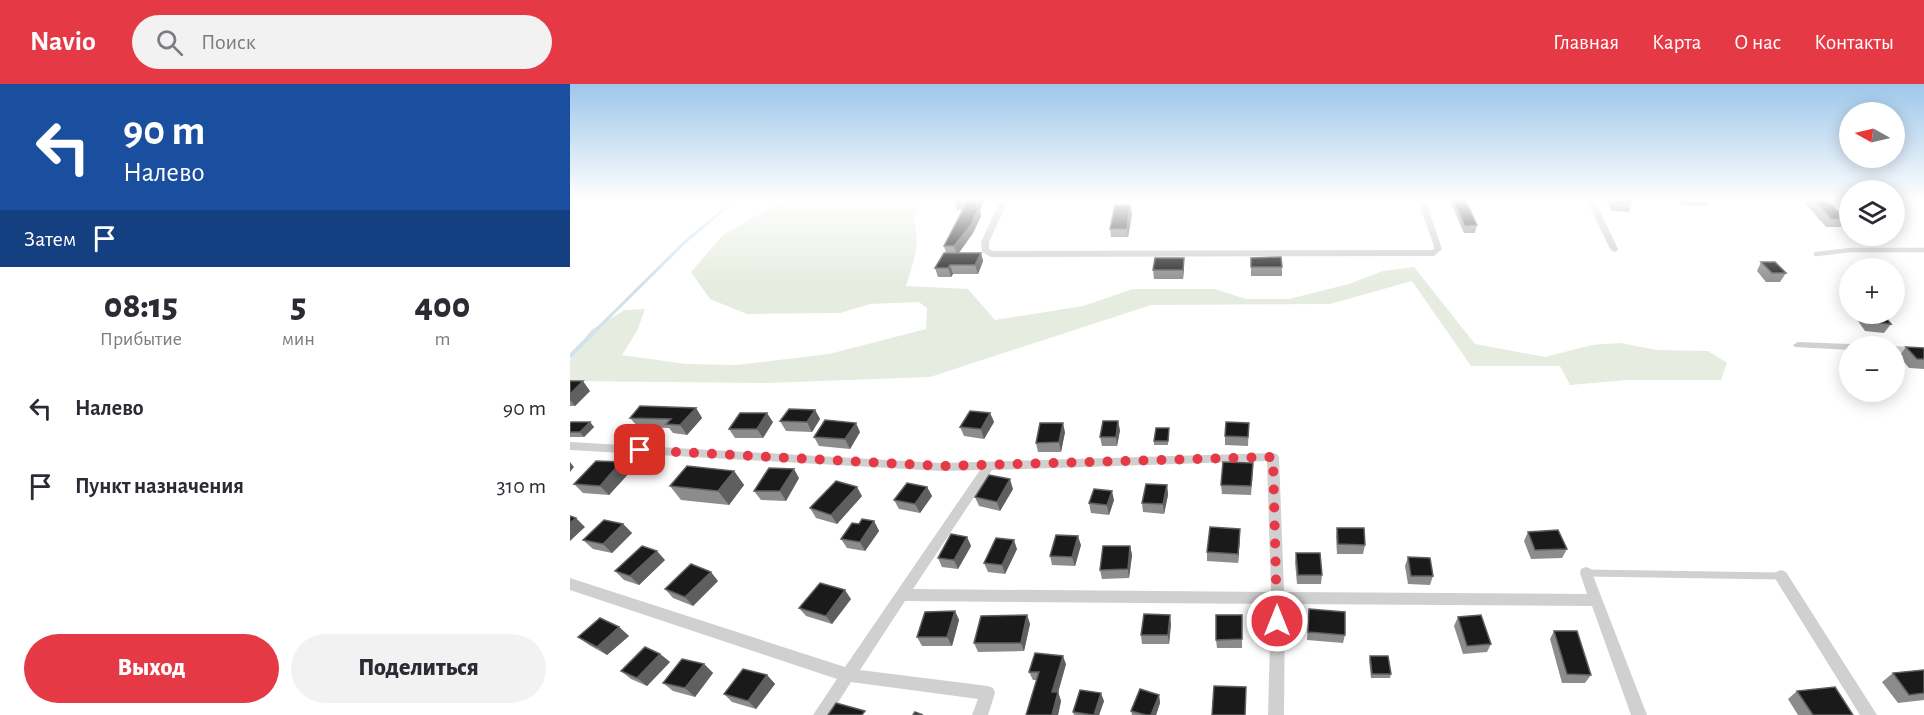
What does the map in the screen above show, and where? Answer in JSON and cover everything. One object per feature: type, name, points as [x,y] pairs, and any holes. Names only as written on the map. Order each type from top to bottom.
[{"type":"street","points":[[992,228],[985,243],[985,250],[992,254],[1434,253],[1438,249],[1432,228]]},
{"type":"street","points":[[1604,228],[1614,249]]},
{"type":"street","points":[[1798,345],[1839,347]]},
{"type":"street","points":[[1905,350],[1924,351]]},
{"type":"street","points":[[570,446],[988,467],[1273,457],[1278,598],[1276,715]]},
{"type":"street","points":[[821,715],[988,467]]},
{"type":"street","points":[[1586,573],[1639,715]]},
{"type":"street","points":[[1781,576],[1869,715]]},
{"type":"street","points":[[570,584],[848,675],[988,693],[980,715]]},
{"type":"street","points":[[903,595],[1596,600]]},
{"type":"lane","points":[[1816,254],[1851,250],[1924,250]]},
{"type":"lane","points":[[1586,573],[1781,576]]},
{"type":"shaded area","points":[[734,228],[915,228],[914,260],[906,286],[968,289],[995,320],[1083,306],[1133,289],[1215,289],[1246,299],[1289,299],[1349,284],[1383,271],[1414,267],[1475,344],[1545,357],[1592,345],[1620,343],[1657,350],[1708,351],[1727,363],[1721,380],[1627,380],[1570,385],[1560,366],[1471,366],[1412,281],[1330,304],[1151,305],[930,377],[767,383],[570,381],[570,360],[591,330],[625,310],[645,309],[637,331],[622,355],[686,364],[736,365],[829,354],[926,329],[927,308],[919,302],[870,304],[840,313],[747,314],[710,299],[691,272],[723,235]]},
{"type":"building","points":[[953,228],[968,228],[954,246],[944,246]]},
{"type":"building","points":[[944,253],[981,253],[975,265],[950,265],[948,268],[935,268]]},
{"type":"building","points":[[1281,257],[1282,267],[1251,267],[1251,258]]},
{"type":"building","points":[[1155,258],[1184,258],[1183,270],[1153,270]]},
{"type":"building","points":[[1761,262],[1775,262],[1786,273],[1772,273]]},
{"type":"building","points":[[1906,347],[1924,348],[1924,359],[1917,359]]},
{"type":"building","points":[[570,381],[583,381],[570,394]]},
{"type":"building","points":[[640,406],[696,408],[680,425],[666,424],[671,419],[630,418]]},
{"type":"building","points":[[789,409],[815,410],[807,422],[780,421]]},
{"type":"building","points":[[970,411],[990,413],[981,429],[960,427]]},
{"type":"building","points":[[740,413],[767,413],[757,429],[729,429]]},
{"type":"building","points":[[825,420],[856,423],[845,439],[814,437]]},
{"type":"building","points":[[1103,421],[1118,421],[1116,437],[1100,437]]},
{"type":"building","points":[[571,422],[590,422],[580,432],[570,432]]},
{"type":"building","points":[[1226,422],[1249,423],[1248,437],[1225,436]]},
{"type":"building","points":[[1040,423],[1063,423],[1059,442],[1036,443]]},
{"type":"building","points":[[1156,428],[1169,428],[1168,441],[1154,441]]},
{"type":"building","points":[[596,461],[621,462],[600,486],[574,484]]},
{"type":"building","points":[[1223,462],[1253,463],[1251,486],[1221,485]]},
{"type":"building","points":[[687,466],[734,471],[718,491],[670,486]]},
{"type":"building","points":[[769,468],[794,469],[780,491],[754,491]]},
{"type":"building","points":[[989,475],[1010,479],[997,502],[975,497]]},
{"type":"building","points":[[836,481],[857,487],[831,515],[810,508]]},
{"type":"building","points":[[907,483],[927,487],[915,504],[894,500]]},
{"type":"building","points":[[1146,484],[1167,485],[1163,504],[1142,503]]},
{"type":"building","points":[[1094,489],[1112,491],[1107,505],[1089,503]]},
{"type":"building","points":[[862,519],[874,521],[860,542],[841,539],[852,523],[859,524]]},
{"type":"building","points":[[604,520],[623,524],[603,544],[583,540]]},
{"type":"building","points":[[1210,527],[1240,529],[1238,554],[1207,552]]},
{"type":"building","points":[[1337,528],[1364,528],[1365,545],[1338,544]]},
{"type":"building","points":[[1558,530],[1567,549],[1535,550],[1528,532]]},
{"type":"building","points":[[951,534],[967,537],[954,560],[938,558]]},
{"type":"building","points":[[1056,535],[1078,536],[1072,557],[1050,556]]},
{"type":"building","points":[[996,538],[1014,540],[1002,565],[984,563]]},
{"type":"building","points":[[642,546],[657,551],[630,576],[615,571]]},
{"type":"building","points":[[1103,546],[1130,546],[1128,569],[1100,570]]},
{"type":"building","points":[[1296,553],[1320,553],[1322,575],[1298,575]]},
{"type":"building","points":[[1408,557],[1430,558],[1433,576],[1411,576]]},
{"type":"building","points":[[691,564],[711,572],[685,597],[665,589]]},
{"type":"building","points":[[820,583],[845,590],[826,616],[799,608]]},
{"type":"building","points":[[1309,609],[1345,612],[1345,635],[1308,632]]},
{"type":"building","points":[[955,611],[947,637],[917,637],[925,612]]},
{"type":"building","points":[[1144,614],[1170,615],[1168,635],[1141,635]]},
{"type":"building","points":[[1027,615],[1021,643],[974,643],[981,616]]},
{"type":"building","points":[[1216,615],[1242,615],[1242,639],[1216,640]]},
{"type":"building","points":[[1481,615],[1491,644],[1467,646],[1458,617]]},
{"type":"building","points":[[600,618],[619,627],[597,647],[578,637]]},
{"type":"building","points":[[1554,631],[1577,631],[1591,675],[1567,674]]},
{"type":"building","points":[[645,647],[660,654],[637,678],[621,671]]},
{"type":"building","points":[[1035,653],[1063,656],[1052,692],[1058,692],[1052,715],[1026,715],[1039,672],[1029,672]]},
{"type":"building","points":[[1370,656],[1388,656],[1391,674],[1372,674]]},
{"type":"building","points":[[682,659],[704,664],[685,688],[663,683]]},
{"type":"building","points":[[743,669],[767,675],[748,701],[724,694]]},
{"type":"building","points":[[1924,670],[1924,693],[1909,695],[1893,673]]},
{"type":"building","points":[[1214,686],[1246,687],[1245,715],[1212,715]]},
{"type":"building","points":[[1835,687],[1853,715],[1813,715],[1797,691]]},
{"type":"building","points":[[1140,689],[1159,695],[1151,715],[1131,711]]},
{"type":"building","points":[[1080,690],[1101,693],[1094,715],[1073,712]]},
{"type":"building","points":[[836,703],[865,711],[862,715],[828,715]]},
{"type":"waterway","points":[[592,334],[701,228]]},
{"type":"waterway","points":[[570,356],[592,334]]},
{"type":"route","points":[[640,450],[988,467],[1273,457],[1277,621]]}]
